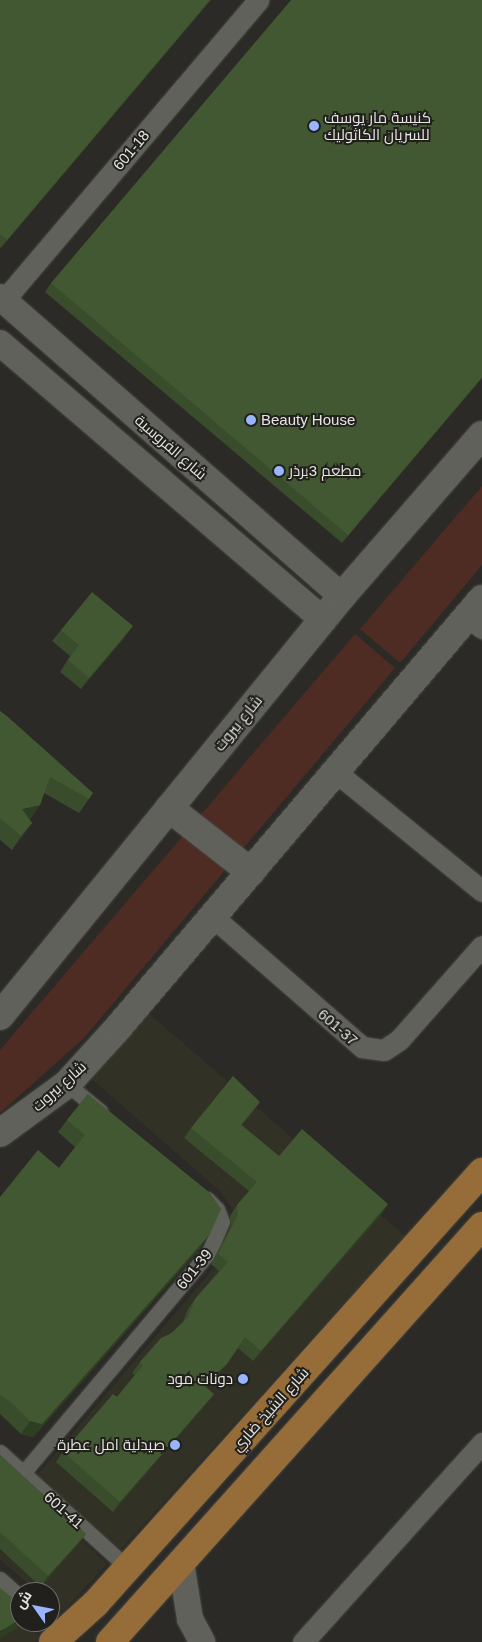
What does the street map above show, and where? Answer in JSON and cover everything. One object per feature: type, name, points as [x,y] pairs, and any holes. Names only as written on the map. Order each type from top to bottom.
[{"type":"main road","name":"شارع بيروت","points":[[0,1016],[342,596],[482,435]]},
{"type":"main road","name":"شارع بيروت","points":[[0,1133],[66,1084],[477,614]]},
{"type":"main road","points":[[169,808],[251,872]]},
{"type":"main road","name":"شارع الشيخ ضاري","points":[[55,1633],[128,1568],[482,1172]]},
{"type":"main road","points":[[110,1642],[482,1226]]},
{"type":"street","name":"601-18","points":[[2,299],[258,0]]},
{"type":"street","name":"شارع الفروسية","points":[[2,299],[342,596]]},
{"type":"street","points":[[0,342],[323,620]]},
{"type":"street","points":[[101,430],[124,406]]},
{"type":"street","points":[[337,773],[482,891]]},
{"type":"street","name":"601-37","points":[[212,917],[362,1047],[384,1050],[399,1040],[482,946]]},
{"type":"street","points":[[66,1084],[111,1120]]},
{"type":"street","name":"601-39","points":[[23,1473],[209,1252],[219,1235],[222,1222],[217,1209],[192,1187]]},
{"type":"street","points":[[303,1642],[482,1444]]},
{"type":"street","name":"601-41","points":[[0,1452],[128,1568]]},
{"type":"street","points":[[181,1562],[190,1619],[202,1642]]},
{"type":"street","points":[[0,1579],[10,1588]]},
{"type":"shaded area","points":[[482,486],[482,565],[400,663],[360,629]]},
{"type":"shaded area","points":[[355,634],[395,668],[84,1038],[0,1113],[0,1050]]},
{"type":"shaded area","points":[[144,1009],[405,1236],[123,1547],[114,1547],[37,1475],[226,1254],[236,1215],[221,1192],[87,1075]]},
{"type":"shaded area","points":[[0,1463],[107,1564],[63,1611],[60,1609],[60,1582],[26,1582],[0,1559]]},
{"type":"shaded area","points":[[0,1603],[10,1612],[10,1632],[34,1632],[40,1637],[35,1642],[0,1642]]},
{"type":"building","points":[[0,0],[210,0],[7,240],[0,234]]},
{"type":"building","points":[[291,0],[482,0],[482,377],[348,535],[51,283]]},
{"type":"building","points":[[92,592],[133,626],[89,678],[68,660],[79,645],[61,630]]},
{"type":"building","points":[[0,711],[93,793],[89,799],[50,777],[40,805],[22,809],[32,823],[21,836],[0,818]]},
{"type":"building","points":[[233,1076],[260,1102],[241,1125],[279,1156],[302,1129],[388,1204],[261,1351],[245,1337],[227,1364],[203,1385],[214,1394],[120,1502],[63,1452],[113,1394],[117,1397],[143,1365],[140,1362],[161,1338],[172,1333],[188,1317],[195,1299],[228,1262],[218,1254],[238,1215],[237,1205],[257,1182],[191,1128]]},
{"type":"building","points":[[88,1094],[210,1193],[221,1209],[210,1234],[42,1424],[30,1421],[11,1402],[0,1395],[0,1197],[38,1150],[59,1168],[85,1135],[67,1120]]},
{"type":"building","points":[[0,1455],[86,1534],[48,1576],[0,1532]]},
{"type":"building","points":[[0,1588],[10,1596],[10,1625],[0,1631]]},
{"type":"place","name":"كنيسة مار يوسف للسريان الكاثوليك","points":[[314,126]]},
{"type":"place","name":"Beauty House","points":[[251,420]]},
{"type":"place","name":"مطعم 3برذر","points":[[279,471]]},
{"type":"place","name":"دونات مود","points":[[243,1379]]},
{"type":"place","name":"صيدلية امل عطرة","points":[[175,1445]]}]
